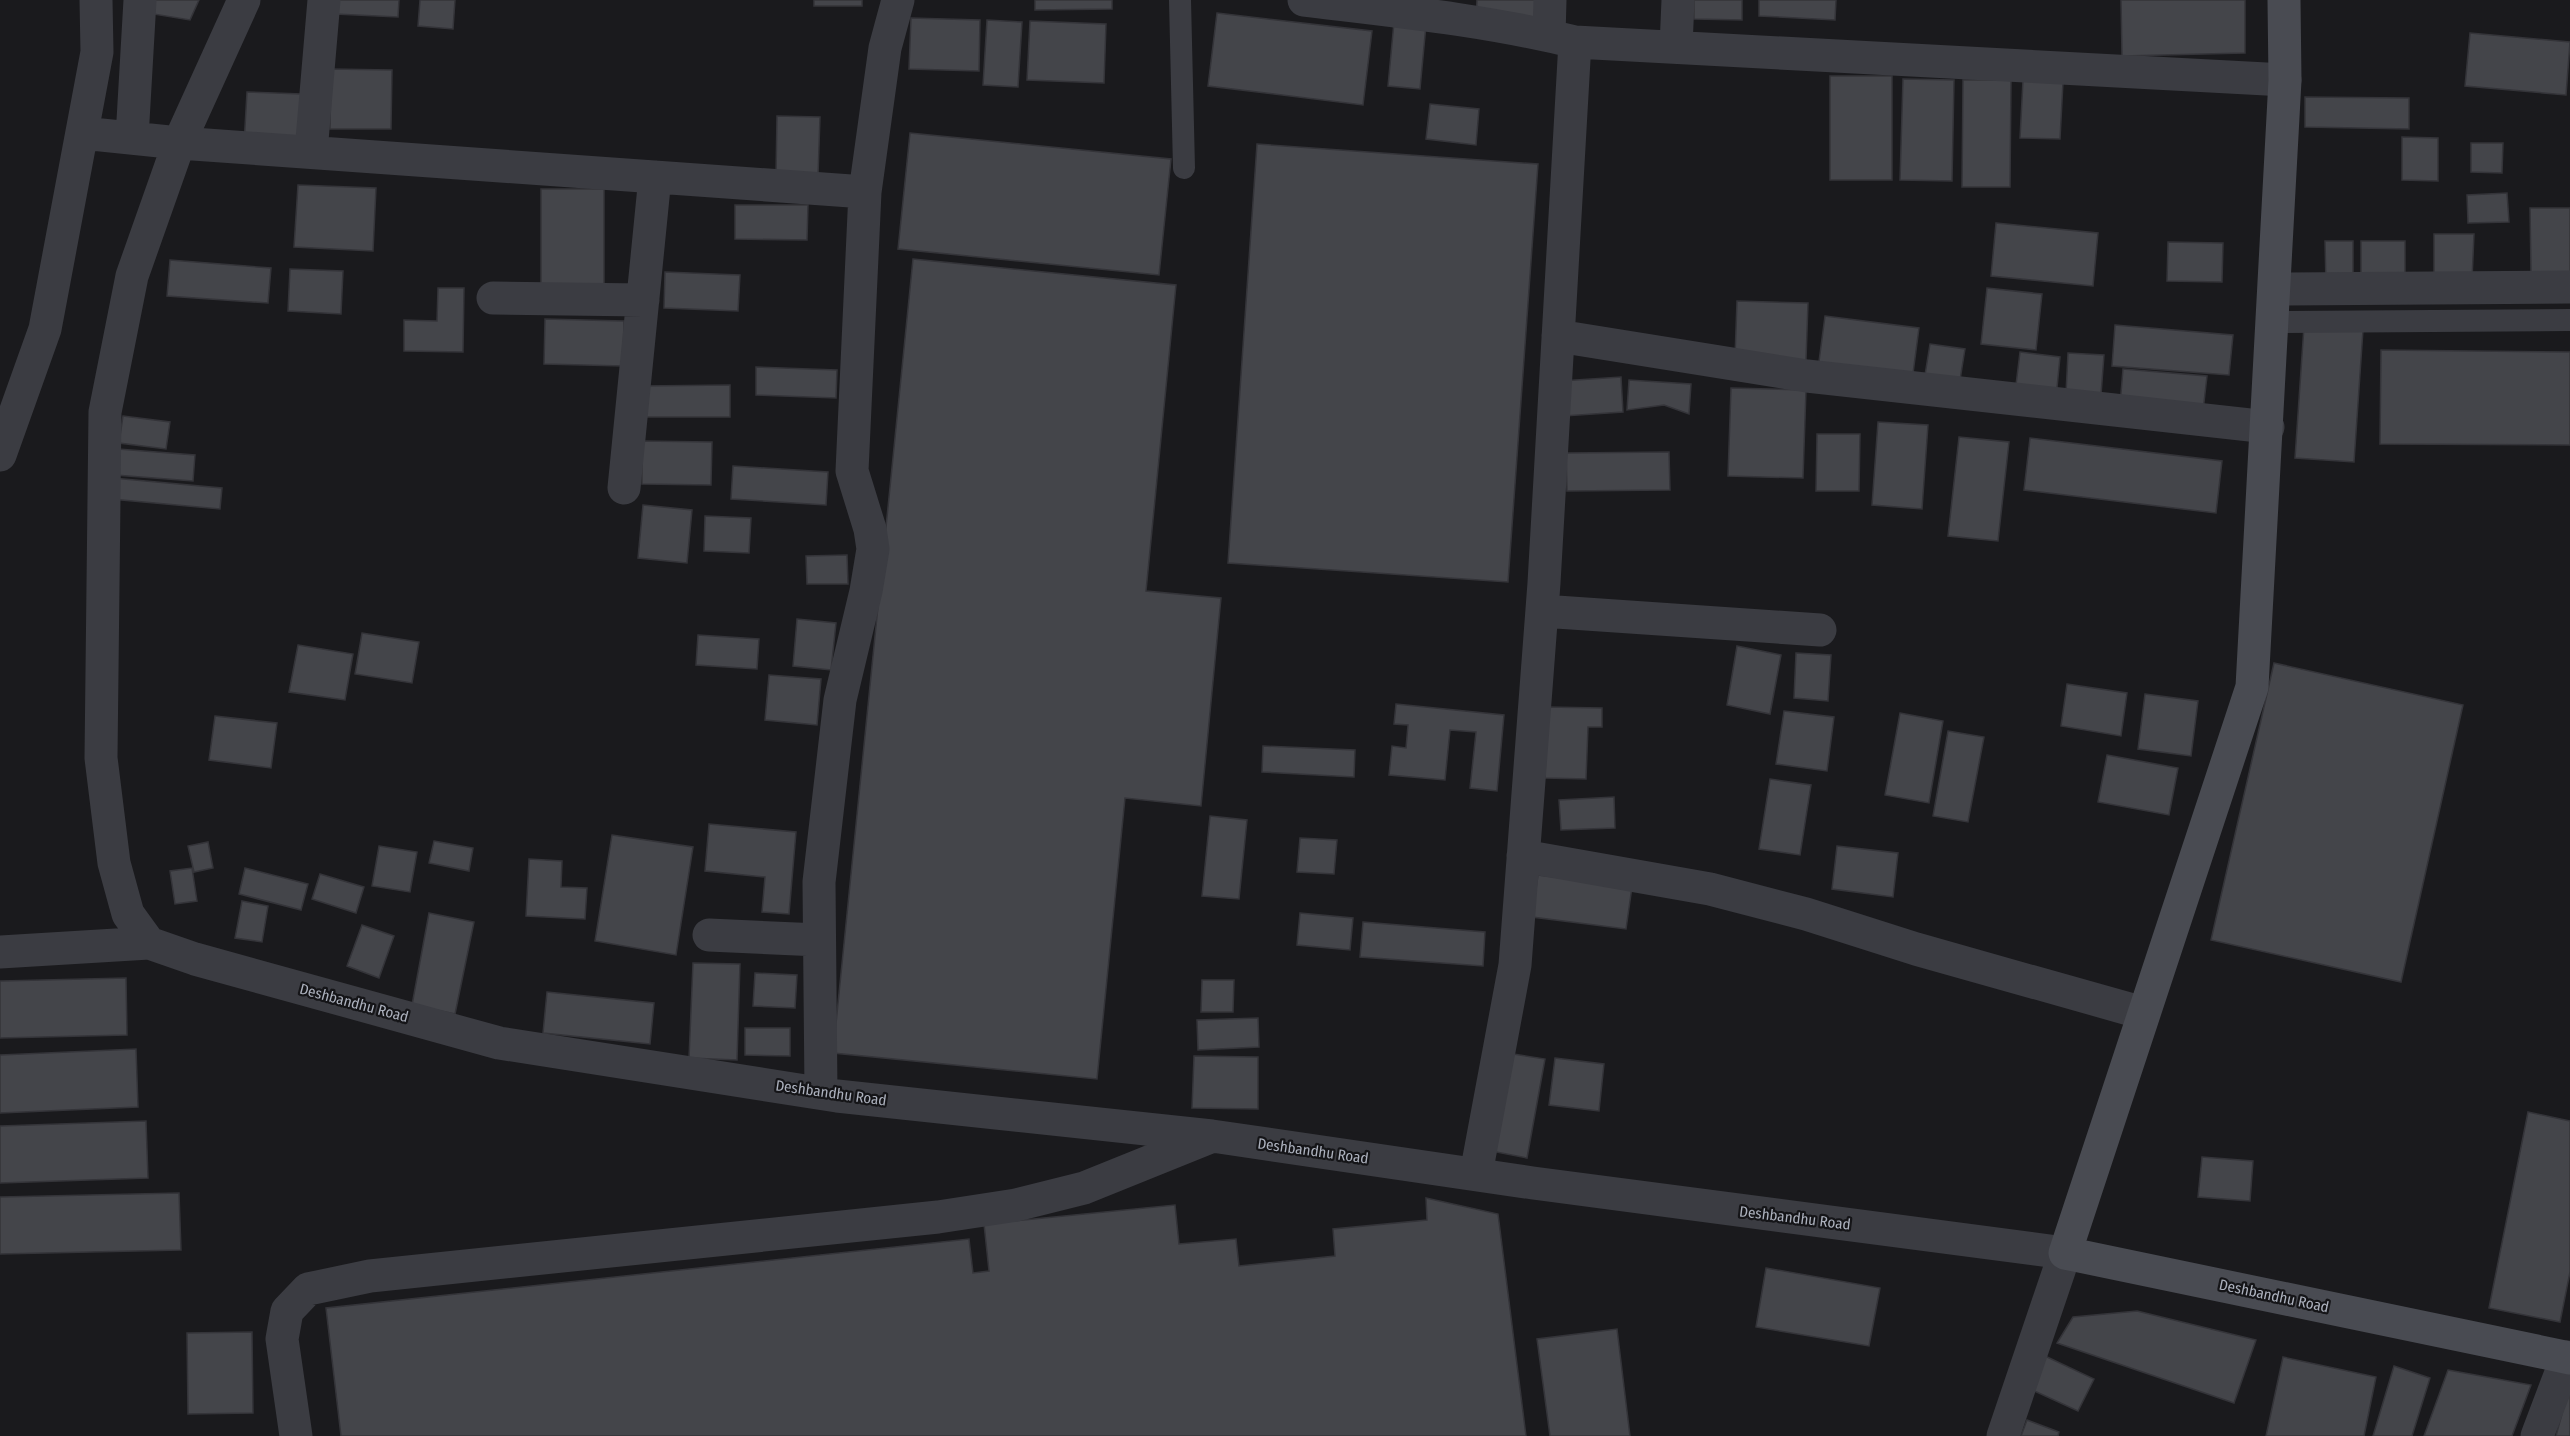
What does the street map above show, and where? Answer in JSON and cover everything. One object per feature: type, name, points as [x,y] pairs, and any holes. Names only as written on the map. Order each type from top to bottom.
[{"type":"street","points":[[0,455],[9,404],[45,328],[97,52],[96,0]]},
{"type":"street","points":[[132,138],[140,0]]},
{"type":"street","points":[[149,943],[128,914],[114,863],[101,758],[105,412],[132,276],[179,143],[244,0]]},
{"type":"street","points":[[311,152],[324,0]]},
{"type":"street","points":[[821,1093],[819,882],[840,700],[873,549],[870,529],[852,471],[865,192],[885,48],[898,0]]},
{"type":"street","points":[[1310,0],[1377,4],[1562,39],[2285,80]]},
{"type":"street","points":[[1476,1174],[1515,965],[1542,611],[1558,336],[1562,39],[1550,0]]},
{"type":"street","points":[[1676,47],[1678,0]]},
{"type":"street","points":[[2004,1436],[2252,687],[2268,428],[2285,80],[2284,0]]},
{"type":"street","points":[[82,133],[179,143],[865,192]]},
{"type":"street","points":[[624,488],[655,177]]},
{"type":"street","points":[[2275,289],[2570,287]]},
{"type":"street","points":[[493,298],[643,300]]},
{"type":"street","points":[[1558,336],[1807,376],[2268,428]]},
{"type":"street","points":[[1542,611],[1820,630]]},
{"type":"street","points":[[1523,856],[1710,889],[1806,914],[1916,949],[2143,1013]]},
{"type":"street","points":[[709,935],[819,940]]},
{"type":"street","points":[[0,952],[149,943]]},
{"type":"street","name":"Deshbandhu Road","points":[[149,943],[195,959],[500,1043],[821,1093],[1212,1136],[2065,1253],[2569,1358]]},
{"type":"street","points":[[296,1436],[282,1339],[287,1311],[308,1289],[370,1276],[938,1216],[1016,1205],[1084,1188],[1212,1136]]},
{"type":"street","points":[[2537,1436],[2569,1358]]},
{"type":"lane","points":[[1180,0],[1184,168]]},
{"type":"lane","points":[[2273,322],[2570,320]]},
{"type":"building","points":[[143,0],[199,0],[190,20],[141,12]]},
{"type":"building","points":[[335,0],[399,0],[398,17],[335,14]]},
{"type":"building","points":[[420,0],[455,0],[453,29],[418,26]]},
{"type":"building","points":[[814,0],[862,0],[862,6],[814,6]]},
{"type":"building","points":[[1035,0],[1112,0],[1112,9],[1035,10]]},
{"type":"building","points":[[1477,0],[1536,0],[1534,23],[1476,18]]},
{"type":"building","points":[[1694,0],[1742,0],[1742,20],[1694,19]]},
{"type":"building","points":[[1759,0],[1836,0],[1835,20],[1759,16]]},
{"type":"building","points":[[2121,0],[2245,0],[2245,53],[2122,56]]},
{"type":"building","points":[[1217,13],[1372,31],[1363,105],[1208,86]]},
{"type":"building","points":[[911,18],[980,20],[979,71],[909,69]]},
{"type":"building","points":[[987,20],[1022,22],[1018,87],[983,85]]},
{"type":"building","points":[[1030,21],[1106,24],[1104,83],[1027,80]]},
{"type":"building","points":[[1394,22],[1426,25],[1420,89],[1388,86]]},
{"type":"building","points":[[2470,33],[2570,42],[2566,95],[2465,86]]},
{"type":"building","points":[[331,69],[392,70],[391,129],[330,129]]},
{"type":"building","points":[[1830,76],[1892,76],[1892,180],[1830,180]]},
{"type":"building","points":[[1903,79],[1954,80],[1952,181],[1900,180]]},
{"type":"building","points":[[1963,80],[2011,80],[2010,187],[1962,187]]},
{"type":"building","points":[[2023,80],[2063,82],[2060,139],[2020,138]]},
{"type":"building","points":[[247,92],[302,94],[299,146],[244,144]]},
{"type":"building","points":[[2305,97],[2409,98],[2409,129],[2305,127]]},
{"type":"building","points":[[1430,104],[1479,109],[1476,145],[1426,139]]},
{"type":"building","points":[[777,116],[820,117],[818,176],[776,174]]},
{"type":"building","points":[[910,133],[1171,159],[1159,275],[898,249]]},
{"type":"building","points":[[2402,137],[2438,138],[2438,181],[2402,180]]},
{"type":"building","points":[[2471,143],[2503,143],[2502,173],[2471,172]]},
{"type":"building","points":[[1257,144],[1538,164],[1508,582],[1228,563]]},
{"type":"building","points":[[298,185],[376,188],[373,251],[294,247]]},
{"type":"building","points":[[541,189],[604,189],[604,288],[541,289]]},
{"type":"building","points":[[2507,193],[2509,222],[2468,223],[2467,195]]},
{"type":"building","points":[[735,205],[808,205],[807,240],[735,239]]},
{"type":"building","points":[[2530,208],[2570,208],[2570,272],[2531,272]]},
{"type":"building","points":[[1996,223],[2098,233],[2093,286],[1991,276]]},
{"type":"building","points":[[2434,234],[2474,234],[2472,280],[2434,282]]},
{"type":"building","points":[[2325,241],[2353,241],[2353,285],[2326,285]]},
{"type":"building","points":[[2361,241],[2405,241],[2405,281],[2361,281]]},
{"type":"building","points":[[2168,242],[2223,243],[2222,282],[2167,281]]},
{"type":"building","points":[[913,259],[1176,285],[1146,591],[1221,598],[1201,806],[1125,798],[1097,1079],[833,1053]]},
{"type":"building","points":[[170,260],[271,268],[268,303],[167,296]]},
{"type":"building","points":[[290,269],[343,271],[341,314],[288,311]]},
{"type":"building","points":[[665,272],[740,275],[738,311],[664,308]]},
{"type":"building","points":[[438,288],[464,288],[463,352],[404,351],[404,320],[437,321]]},
{"type":"building","points":[[1987,288],[2042,294],[2036,350],[1981,344]]},
{"type":"building","points":[[1737,301],[1808,303],[1806,360],[1735,357]]},
{"type":"building","points":[[1825,316],[1919,328],[1912,381],[1818,369]]},
{"type":"building","points":[[545,319],[624,321],[623,366],[544,364]]},
{"type":"building","points":[[2115,325],[2233,335],[2229,375],[2112,366]]},
{"type":"building","points":[[2304,326],[2363,330],[2354,462],[2295,458]]},
{"type":"building","points":[[1930,344],[1965,349],[1960,380],[1925,375]]},
{"type":"building","points":[[2381,350],[2570,352],[2570,445],[2380,444]]},
{"type":"building","points":[[2020,352],[2060,357],[2056,398],[2015,393]]},
{"type":"building","points":[[2068,353],[2104,355],[2101,395],[2066,393]]},
{"type":"building","points":[[756,367],[837,370],[836,398],[756,395]]},
{"type":"building","points":[[2123,369],[2207,376],[2203,411],[2120,405]]},
{"type":"building","points":[[1621,377],[1623,412],[1564,416],[1561,381]]},
{"type":"building","points":[[1629,380],[1691,384],[1689,414],[1664,405],[1627,410]]},
{"type":"building","points":[[730,385],[730,417],[641,417],[641,386]]},
{"type":"building","points":[[1731,388],[1806,390],[1803,478],[1728,476]]},
{"type":"building","points":[[123,416],[170,422],[166,449],[119,443]]},
{"type":"building","points":[[1878,422],[1928,425],[1922,509],[1872,505]]},
{"type":"building","points":[[1817,434],[1860,434],[1859,491],[1816,491]]},
{"type":"building","points":[[1959,437],[2009,442],[1998,541],[1948,536]]},
{"type":"building","points":[[2030,438],[2222,461],[2216,513],[2024,490]]},
{"type":"building","points":[[642,441],[712,442],[711,485],[642,484]]},
{"type":"building","points":[[118,449],[195,455],[193,481],[115,475]]},
{"type":"building","points":[[1669,452],[1670,490],[1567,491],[1566,453]]},
{"type":"building","points":[[733,466],[828,472],[826,505],[731,499]]},
{"type":"building","points":[[113,478],[222,488],[220,509],[111,499]]},
{"type":"building","points":[[643,505],[692,510],[687,563],[638,558]]},
{"type":"building","points":[[705,516],[751,518],[749,553],[704,551]]},
{"type":"building","points":[[847,555],[848,584],[807,584],[806,556]]},
{"type":"building","points":[[797,619],[836,623],[831,670],[793,666]]},
{"type":"building","points":[[362,633],[419,642],[412,683],[355,674]]},
{"type":"building","points":[[698,635],[759,639],[757,669],[696,665]]},
{"type":"building","points":[[298,645],[353,654],[345,700],[289,692]]},
{"type":"building","points":[[1737,646],[1781,655],[1770,714],[1727,705]]},
{"type":"building","points":[[1796,653],[1831,655],[1828,701],[1794,698]]},
{"type":"building","points":[[2274,663],[2463,705],[2401,982],[2211,940]]},
{"type":"building","points":[[769,675],[821,679],[817,725],[765,720]]},
{"type":"building","points":[[2067,684],[2127,693],[2121,736],[2061,726]]},
{"type":"building","points":[[2145,694],[2198,701],[2191,756],[2138,749]]},
{"type":"building","points":[[1396,704],[1504,715],[1497,791],[1470,788],[1476,732],[1450,730],[1445,780],[1389,775],[1392,746],[1406,748],[1408,725],[1394,724]]},
{"type":"building","points":[[1547,707],[1602,708],[1602,727],[1588,727],[1586,779],[1545,778]]},
{"type":"building","points":[[1784,711],[1834,717],[1827,771],[1776,764]]},
{"type":"building","points":[[1900,713],[1943,721],[1929,803],[1885,795]]},
{"type":"building","points":[[215,716],[277,723],[271,768],[209,760]]},
{"type":"building","points":[[1948,731],[1984,737],[1968,822],[1933,816]]},
{"type":"building","points":[[1263,746],[1355,750],[1354,777],[1262,772]]},
{"type":"building","points":[[2107,755],[2178,768],[2169,815],[2098,802]]},
{"type":"building","points":[[1770,779],[1811,785],[1800,855],[1759,849]]},
{"type":"building","points":[[1614,797],[1615,828],[1561,830],[1559,800]]},
{"type":"building","points":[[1210,816],[1247,820],[1239,899],[1202,896]]},
{"type":"building","points":[[709,824],[796,832],[789,914],[762,912],[765,877],[705,871]]},
{"type":"building","points":[[612,835],[693,847],[676,955],[595,941]]},
{"type":"building","points":[[1300,838],[1337,840],[1334,874],[1297,872]]},
{"type":"building","points":[[434,841],[473,848],[469,871],[429,863]]},
{"type":"building","points":[[208,842],[213,868],[194,872],[188,846]]},
{"type":"building","points":[[379,846],[417,852],[410,892],[372,886]]},
{"type":"building","points":[[1837,846],[1898,853],[1893,897],[1832,889]]},
{"type":"building","points":[[529,859],[562,861],[561,887],[587,888],[585,919],[526,916]]},
{"type":"building","points":[[192,868],[197,901],[175,904],[170,871]]},
{"type":"building","points":[[245,868],[308,884],[301,910],[239,894]]},
{"type":"building","points":[[320,874],[364,887],[356,913],[312,899]]},
{"type":"building","points":[[1538,875],[1632,887],[1626,929],[1532,917]]},
{"type":"building","points":[[242,901],[268,906],[262,942],[235,938]]},
{"type":"building","points":[[429,913],[474,922],[455,1014],[412,1005]]},
{"type":"building","points":[[1300,913],[1353,918],[1350,950],[1297,945]]},
{"type":"building","points":[[1363,922],[1485,932],[1483,966],[1360,957]]},
{"type":"building","points":[[362,925],[394,936],[379,978],[347,966]]},
{"type":"building","points":[[693,963],[740,964],[737,1060],[689,1058]]},
{"type":"building","points":[[755,973],[797,975],[795,1008],[753,1006]]},
{"type":"building","points":[[126,978],[127,1035],[0,1038],[0,981]]},
{"type":"building","points":[[1202,980],[1234,980],[1233,1012],[1201,1012]]},
{"type":"building","points":[[547,992],[654,1003],[650,1044],[543,1033]]},
{"type":"building","points":[[1258,1018],[1259,1047],[1198,1050],[1197,1020]]},
{"type":"building","points":[[745,1028],[790,1028],[790,1056],[745,1055]]},
{"type":"building","points":[[136,1049],[138,1107],[0,1113],[0,1055]]},
{"type":"building","points":[[1507,1053],[1545,1059],[1527,1158],[1491,1151]]},
{"type":"building","points":[[1194,1056],[1258,1057],[1258,1109],[1192,1108]]},
{"type":"building","points":[[1555,1058],[1604,1064],[1599,1111],[1549,1105]]},
{"type":"building","points":[[2528,1112],[2570,1121],[2570,1272],[2560,1322],[2489,1308]]},
{"type":"building","points":[[146,1121],[148,1178],[0,1183],[0,1126]]},
{"type":"building","points":[[2202,1157],[2253,1161],[2250,1201],[2198,1197]]},
{"type":"building","points":[[179,1193],[181,1250],[0,1254],[0,1197]]},
{"type":"building","points":[[1426,1198],[1498,1214],[1526,1436],[341,1436],[326,1308],[969,1239],[973,1273],[989,1271],[984,1224],[1175,1205],[1179,1244],[1236,1239],[1239,1266],[1335,1256],[1333,1229],[1427,1220]]},
{"type":"building","points":[[1766,1268],[1880,1288],[1869,1346],[1756,1327]]},
{"type":"building","points":[[2137,1311],[2256,1340],[2234,1403],[2057,1343],[2073,1317]]},
{"type":"building","points":[[1617,1329],[1630,1436],[1550,1436],[1537,1339]]},
{"type":"building","points":[[252,1332],[253,1413],[188,1414],[187,1333]]},
{"type":"building","points":[[2045,1356],[2094,1379],[2078,1411],[2030,1389]]},
{"type":"building","points":[[2283,1357],[2376,1377],[2364,1436],[2266,1436]]},
{"type":"building","points":[[2394,1366],[2430,1378],[2412,1436],[2373,1436]]},
{"type":"building","points":[[2448,1370],[2531,1385],[2512,1436],[2424,1436]]},
{"type":"building","points":[[2570,1384],[2570,1436],[2556,1436]]},
{"type":"building","points":[[2027,1420],[2059,1432],[2058,1436],[2021,1436]]}]
